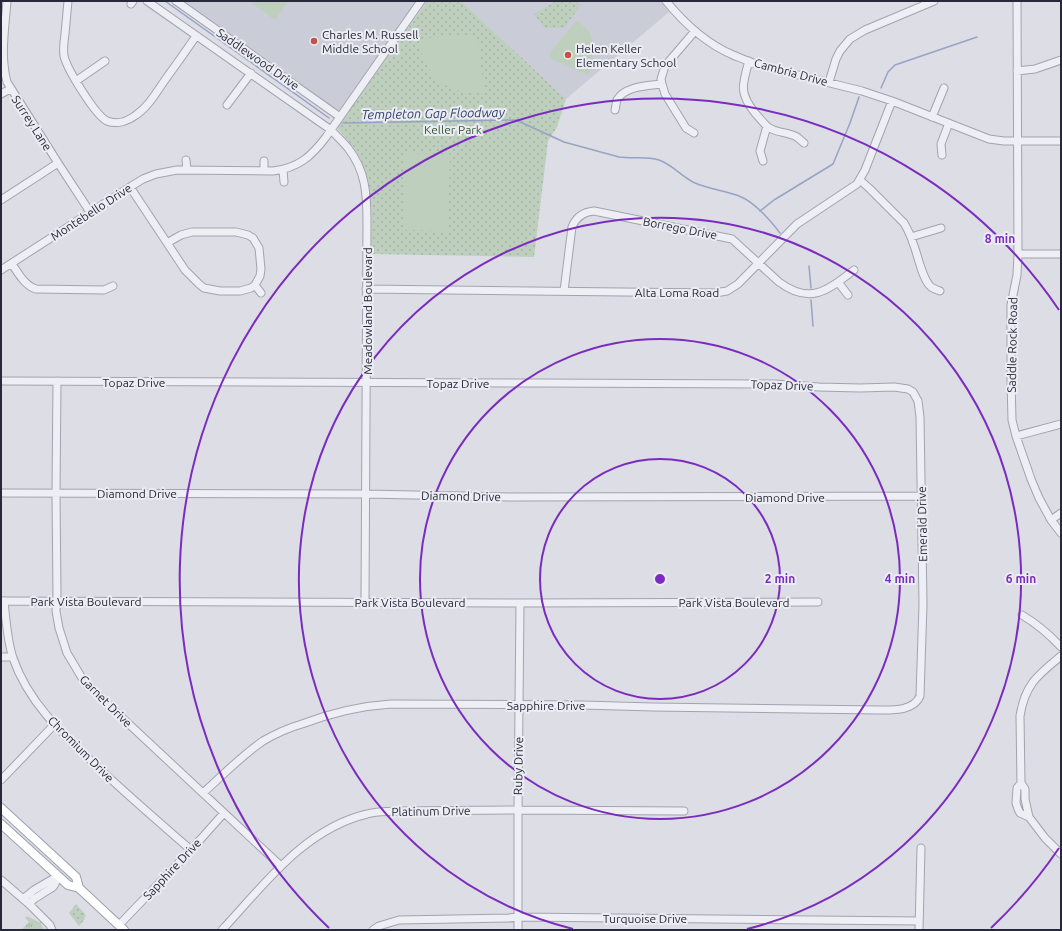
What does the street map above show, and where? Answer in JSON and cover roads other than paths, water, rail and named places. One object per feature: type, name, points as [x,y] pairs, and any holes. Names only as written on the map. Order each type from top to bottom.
[{"type":"main road","points":[[1,808],[76,877],[79,888]]},
{"type":"main road","points":[[1,824],[68,885],[79,888],[122,928]]},
{"type":"street","name":"Surrey Lane","points":[[7,1],[2,61],[4,75],[10,89],[90,212]]},
{"type":"street","points":[[68,1],[64,50],[68,67],[81,89],[102,118],[112,122],[124,122],[136,115],[151,100],[196,36]]},
{"type":"street","name":"Meadowland Boulevard","points":[[147,1],[331,130],[349,150],[364,180],[367,202],[365,602]]},
{"type":"street","name":"Saddlewood Drive","points":[[176,1],[340,117]]},
{"type":"street","name":"Montebello Drive","points":[[1,270],[130,187],[143,179],[156,174],[187,170],[283,170],[297,165],[320,144],[331,130],[421,1]]},
{"type":"street","name":"Cambria Drive","points":[[666,1],[671,8],[695,31],[720,48],[732,55],[762,66],[862,91],[990,139],[1004,141],[1061,141]]},
{"type":"street","points":[[830,82],[836,59],[840,51],[850,39],[865,30],[902,19],[934,1]]},
{"type":"street","name":"Saddle Rock Road","points":[[1017,1],[1018,254],[1017,275],[1012,296],[1011,315],[1012,420],[1031,480],[1051,520],[1061,533]]},
{"type":"street","points":[[694,133],[686,128],[665,94],[661,79],[665,66],[695,31]]},
{"type":"street","points":[[1017,71],[1035,69],[1061,60]]},
{"type":"street","points":[[76,81],[105,61]]},
{"type":"street","points":[[749,61],[743,85],[744,95],[751,107],[767,126],[780,133],[796,137],[804,143]]},
{"type":"street","points":[[227,105],[251,73]]},
{"type":"street","points":[[616,110],[616,100],[628,90],[662,84]]},
{"type":"street","points":[[932,117],[944,88]]},
{"type":"street","points":[[1,94],[10,89]]},
{"type":"street","name":"Alta Loma Road","points":[[366,289],[721,293],[727,291],[738,284],[797,224],[852,188],[860,180],[892,101]]},
{"type":"street","points":[[942,155],[941,144],[949,123]]},
{"type":"street","points":[[763,161],[760,151],[767,126]]},
{"type":"street","points":[[186,160],[187,170]]},
{"type":"street","points":[[264,161],[264,171]]},
{"type":"street","points":[[1,200],[58,163]]},
{"type":"street","points":[[283,170],[284,182]]},
{"type":"street","points":[[860,180],[900,218],[911,237],[921,269],[931,287],[940,291]]},
{"type":"street","points":[[130,187],[167,243],[185,270],[204,288],[220,291],[245,291],[255,285],[260,276],[259,248],[253,238],[248,235],[236,232],[192,232],[181,234],[167,243]]},
{"type":"street","name":"Borrego Drive","points":[[564,291],[572,227],[574,221],[588,211],[599,211],[728,238],[735,241],[758,264],[785,287],[799,293],[805,294],[819,292],[838,282],[854,270]]},
{"type":"street","points":[[911,237],[941,228]]},
{"type":"street","points":[[1018,254],[1061,254]]},
{"type":"street","points":[[12,264],[25,282],[29,286],[36,289],[104,290],[113,286]]},
{"type":"street","points":[[189,287],[195,281]]},
{"type":"street","points":[[838,282],[848,295]]},
{"type":"street","points":[[255,285],[261,293]]},
{"type":"street","name":"Garnet Drive","points":[[57,381],[56,615],[62,641],[67,653],[82,678],[101,698],[281,866]]},
{"type":"street","name":"Topaz Drive","points":[[1,382],[775,384],[840,387],[894,387],[908,389],[913,392]]},
{"type":"street","name":"Emerald Drive","points":[[913,392],[920,408],[923,604],[921,690],[915,704]]},
{"type":"street","points":[[1016,436],[1061,424]]},
{"type":"street","name":"Diamond Drive","points":[[1,493],[366,494],[509,497],[921,496]]},
{"type":"street","points":[[1051,520],[1061,513]]},
{"type":"street","name":"Park Vista Boulevard","points":[[2,601],[520,603],[818,602]]},
{"type":"street","name":"Chromium Drive","points":[[2,601],[12,657],[28,689],[54,725],[64,736],[190,850]]},
{"type":"street","name":"Ruby Drive","points":[[518,930],[520,603]]},
{"type":"street","points":[[1022,614],[1035,622],[1061,647]]},
{"type":"street","points":[[1061,656],[1037,677],[1027,690],[1024,699],[1020,716],[1021,783],[1017,788],[1016,803],[1020,813],[1029,817],[1045,838],[1061,854]]},
{"type":"street","points":[[1,657],[12,657]]},
{"type":"street","name":"Sapphire Drive","points":[[203,793],[239,760],[262,742],[282,731],[338,712],[365,706],[391,704],[519,704],[880,710],[907,707],[915,704]]},
{"type":"street","points":[[1,780],[54,725]]},
{"type":"street","name":"Platinum Drive","points":[[222,930],[281,866],[306,844],[323,832],[352,818],[366,814],[398,811],[684,811]]},
{"type":"street","name":"Sapphire Drive","points":[[122,928],[224,813]]},
{"type":"street","points":[[919,930],[921,848]]},
{"type":"street","points":[[26,902],[34,890],[58,876]]},
{"type":"street","points":[[1,880],[50,925],[52,930]]},
{"type":"street","name":"Turquoise Drive","points":[[373,930],[379,926],[399,920],[518,917],[919,921]]},
{"type":"waterway","name":"Templeton Gap Floodway","points":[[165,1],[329,118]]},
{"type":"waterway","points":[[881,88],[888,72],[895,65],[977,37]]},
{"type":"waterway","points":[[760,211],[774,200],[833,164],[859,97]]},
{"type":"waterway","name":"Templeton Gap Floodway","points":[[343,123],[516,120],[564,142],[619,157],[649,158],[664,162],[695,183],[734,194],[751,202],[762,212],[780,233]]},
{"type":"waterway","name":"Templeton Gap Floodway","points":[[809,266],[811,288]]},
{"type":"waterway","name":"Templeton Gap Floodway","points":[[811,300],[813,326]]},
{"type":"place","name":"Charles M. Russell Middle School","points":[[314,41]]},
{"type":"place","name":"Helen Keller Elementary School","points":[[568,55]]},
{"type":"park label","name":"Keller Park","points":[[453,129]]}]
